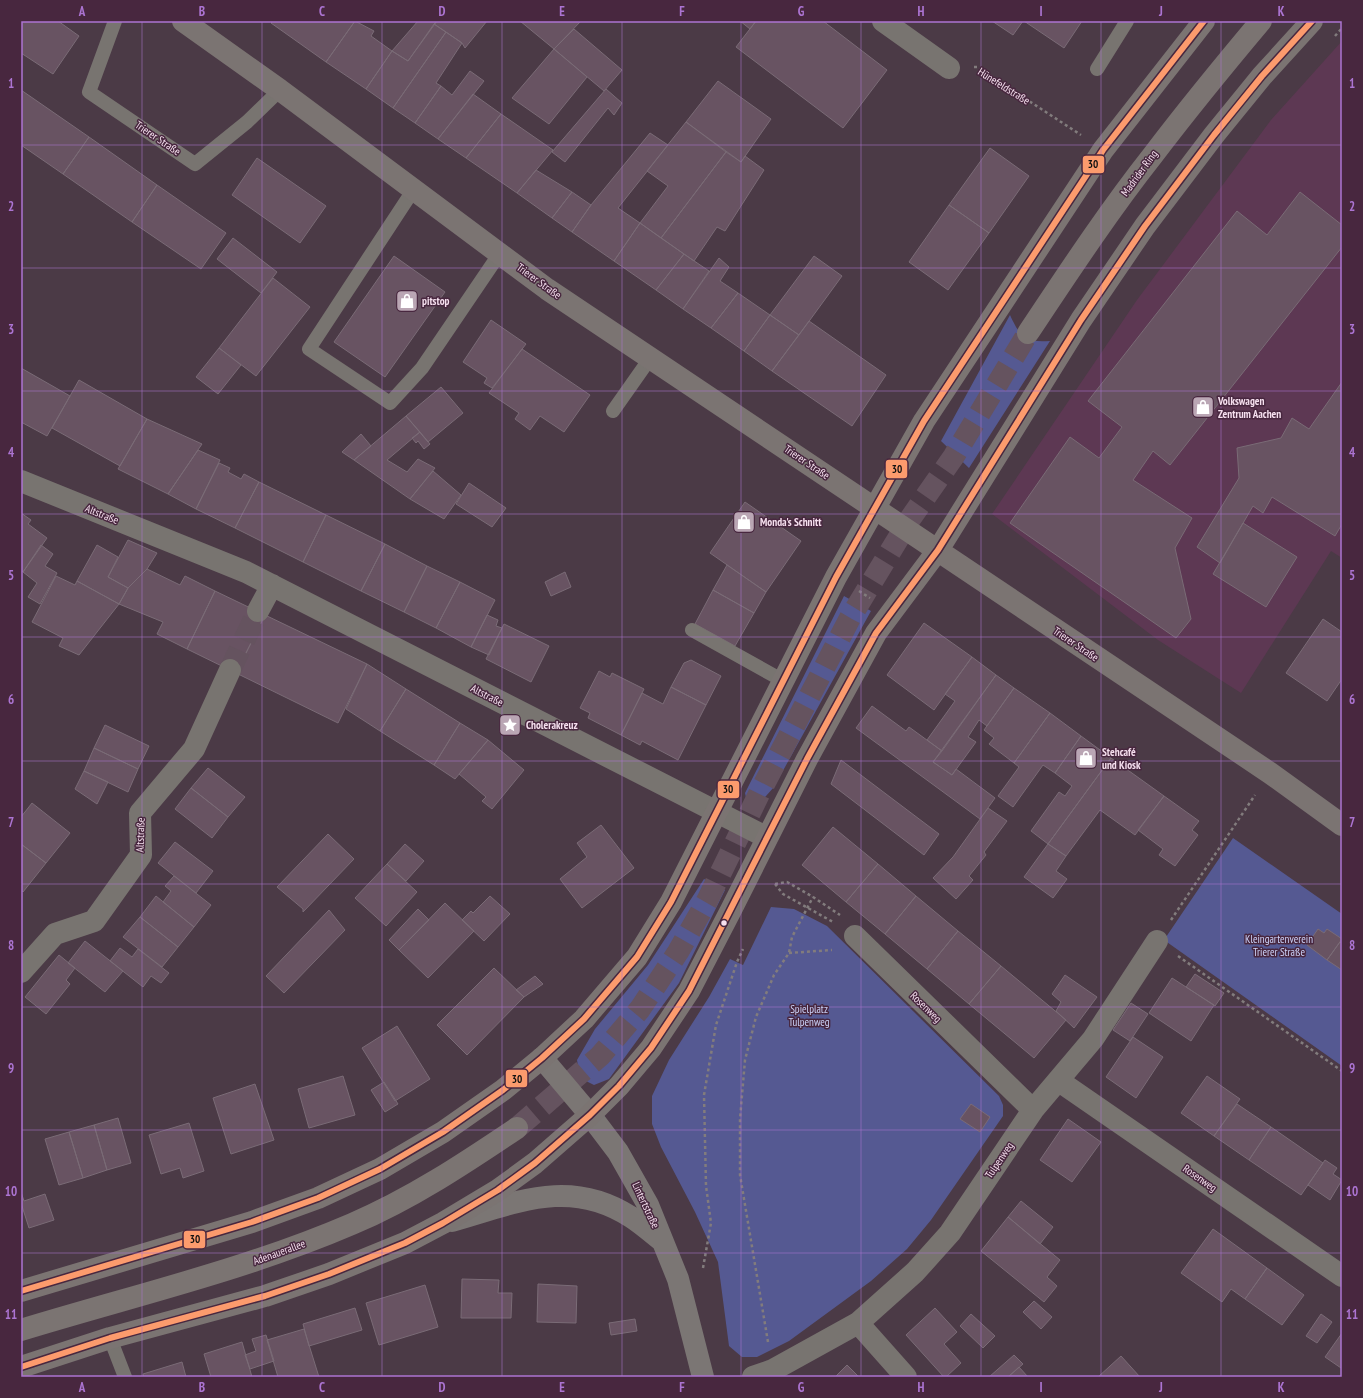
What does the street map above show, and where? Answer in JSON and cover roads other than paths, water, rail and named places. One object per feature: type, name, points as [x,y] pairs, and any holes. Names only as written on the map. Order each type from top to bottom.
[{"type":"main road","points":[[21,1291],[252,1222],[318,1198],[380,1169],[443,1132],[503,1090],[542,1058],[584,1018],[637,957],[671,902],[718,813],[759,732],[782,680],[836,577],[924,421],[1103,150],[1204,21]]},
{"type":"main road","name":"Madrider Ring","points":[[1028,333],[1092,239],[1152,156],[1216,74],[1261,21]]},
{"type":"main road","points":[[21,1367],[110,1338],[265,1296],[329,1274],[405,1242],[443,1223],[498,1190],[550,1152],[619,1086],[651,1048],[689,990],[731,910],[766,837],[841,695],[876,633],[938,550],[1081,320],[1145,226],[1214,135],[1262,76],[1312,21]]},
{"type":"main road","name":"Trierer Straße","points":[[194,24],[280,90],[548,289],[1270,773],[1342,825]]},
{"type":"main road","name":"Lintertstraße","points":[[542,1058],[590,1115],[618,1152],[648,1205],[678,1279],[703,1377]]},
{"type":"main road","name":"Adenauerallee","points":[[21,1330],[264,1259],[353,1223],[406,1197],[466,1162],[517,1128]]},
{"type":"main road","points":[[443,1223],[546,1196],[569,1195],[584,1197],[605,1204],[630,1216],[663,1242]]},
{"type":"street","points":[[882,21],[949,68]]},
{"type":"street","name":"Altstraße","points":[[21,481],[246,572],[766,837]]},
{"type":"street","points":[[258,611],[272,585]]},
{"type":"street","name":"Altstraße","points":[[21,972],[55,934],[94,921],[141,855],[140,813],[194,749],[230,670]]},
{"type":"street","name":"Tulpenweg","points":[[763,1373],[858,1323],[915,1272],[950,1233],[1033,1110],[1093,1039],[1157,941]]},
{"type":"street","name":"Rosenweg","points":[[860,942],[1033,1110]]},
{"type":"street","name":"Rosenweg","points":[[1059,1081],[1342,1276]]},
{"type":"street","points":[[858,1323],[906,1377]]},
{"type":"lane","name":"Trierer Straße","points":[[115,21],[90,92],[195,164],[247,122],[280,90]]},
{"type":"lane","points":[[1097,69],[1127,21]]},
{"type":"lane","points":[[414,189],[308,349],[390,403],[422,368],[500,253]]},
{"type":"lane","points":[[613,411],[651,357]]},
{"type":"lane","points":[[692,630],[782,680]]},
{"type":"lane","points":[[110,1338],[125,1377]]},
{"type":"tunnel","points":[[517,1128],[600,1056],[640,1009],[678,952],[707,901],[760,792],[850,618],[910,519],[954,456],[1028,333]]},
{"type":"tunnel","points":[[230,670],[258,611]]},
{"type":"place","name":"pitstop","points":[[407,301]]},
{"type":"place","name":"Volkswagen Zentrum Aachen","points":[[1203,407]]},
{"type":"place","name":"Monda's Schnitt","points":[[744,522]]},
{"type":"place","name":"Cholerakreuz","points":[[510,725]]},
{"type":"place","name":"Stehcafé und Kiosk","points":[[1086,758]]},
{"type":"park label","name":"Kleingartenverein Trierer Straße","points":[[1279,945]]},
{"type":"park label","name":"Spielplatz Tulpenweg","points":[[809,1015]]}]
